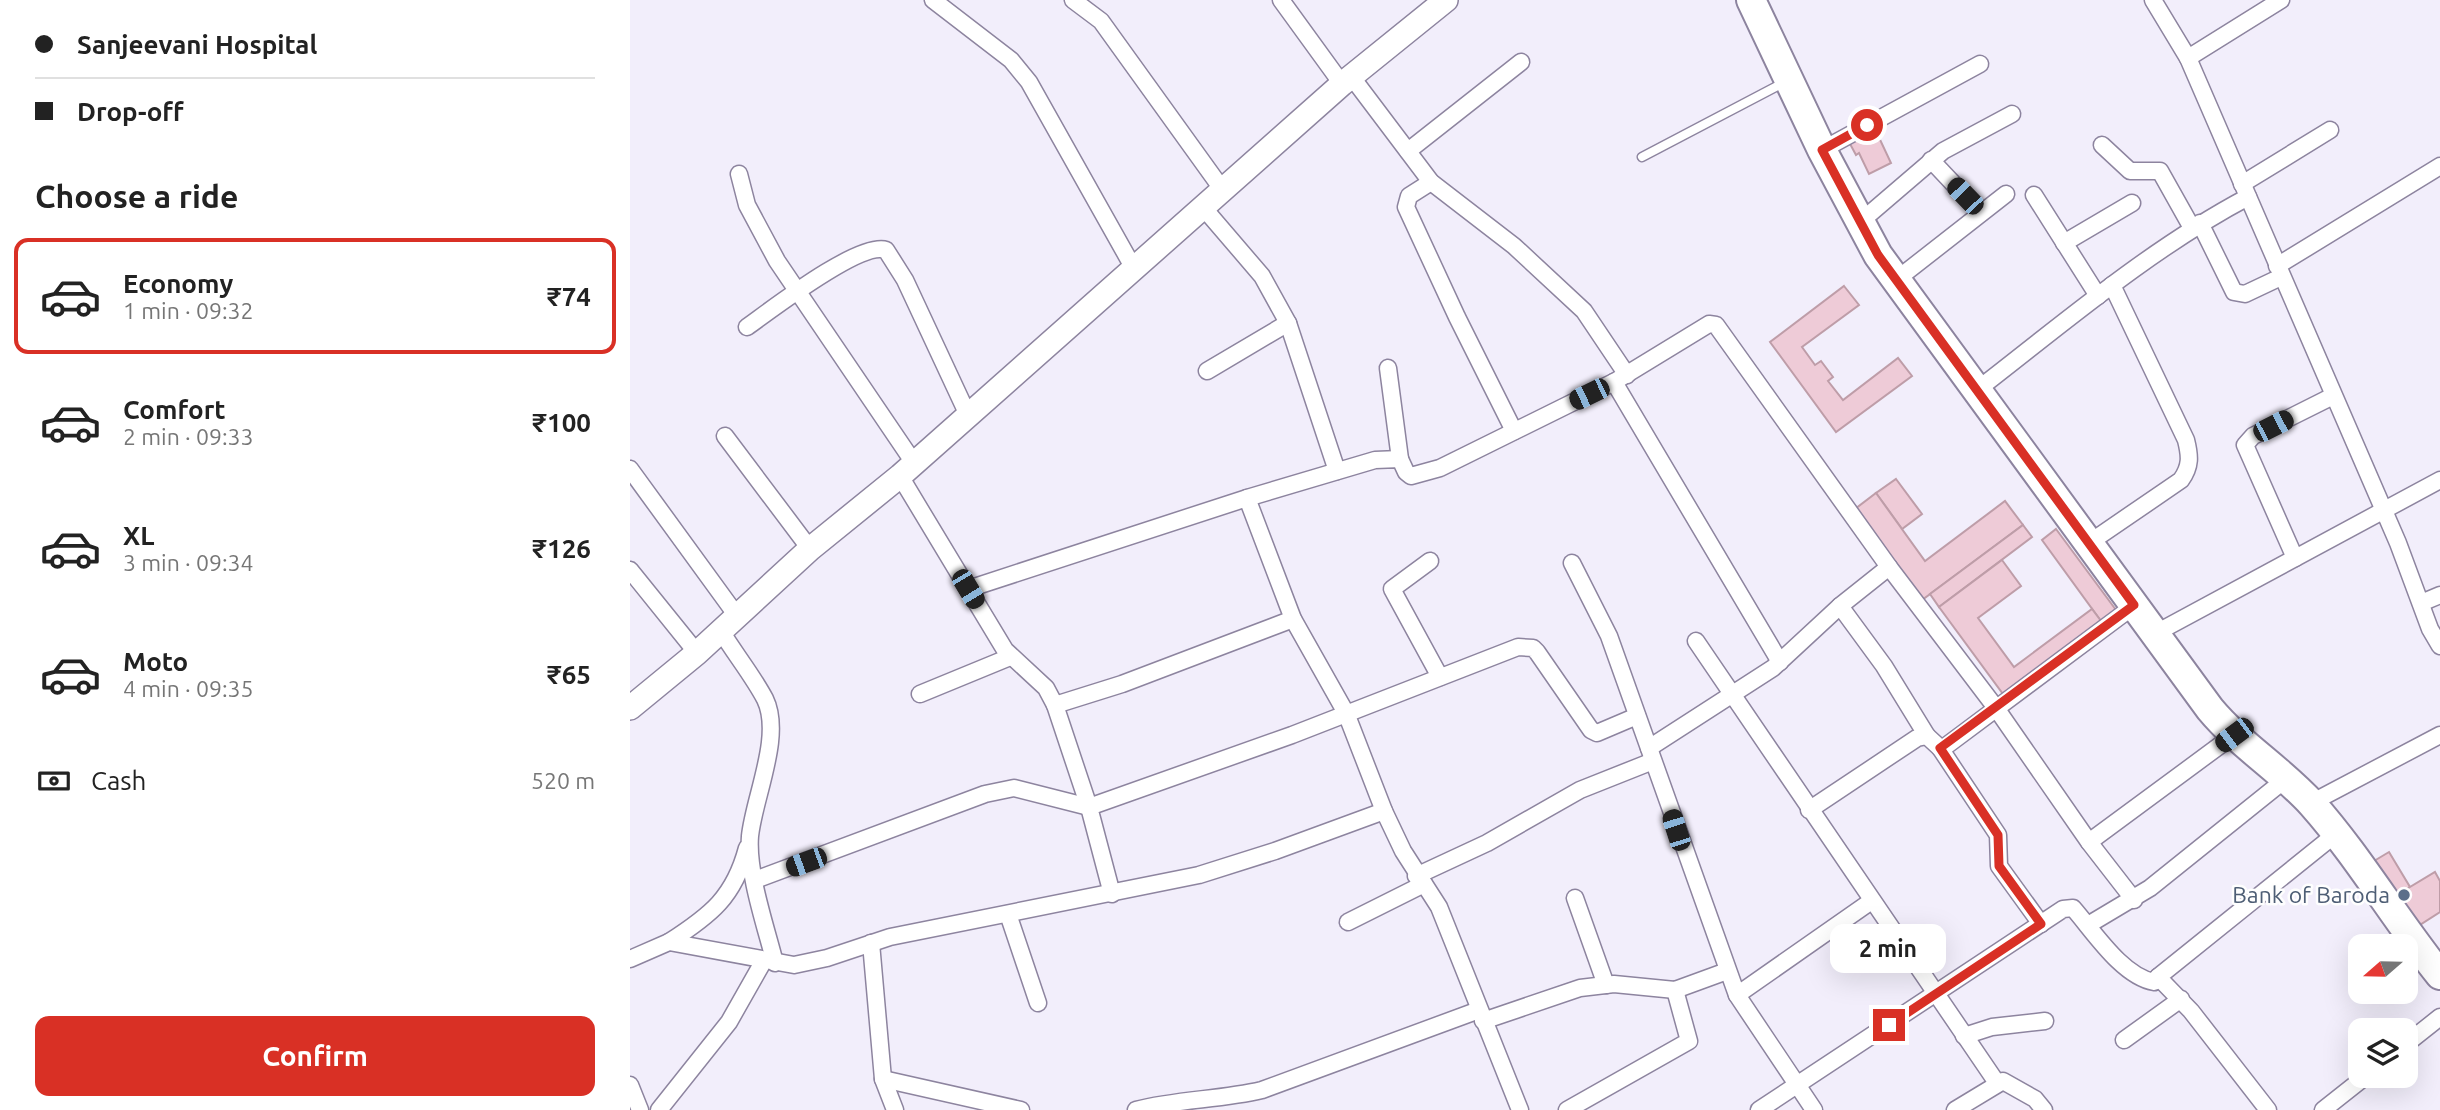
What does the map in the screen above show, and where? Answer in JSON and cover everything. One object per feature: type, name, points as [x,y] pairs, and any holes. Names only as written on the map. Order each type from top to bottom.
[{"type":"highway","points":[[1751,0],[1859,223],[1896,280],[2155,634],[2234,735],[2287,778],[2337,833],[2439,972]]},
{"type":"street","points":[[933,0],[1011,60],[1028,82],[1133,267]]},
{"type":"street","points":[[1073,0],[1101,21],[1222,189]]},
{"type":"street","points":[[1281,0],[1431,182],[1514,246],[1584,311],[1780,662]]},
{"type":"street","points":[[2153,0],[2188,58],[2383,510],[2430,629],[2440,646]]},
{"type":"street","points":[[2188,58],[2281,0]]},
{"type":"street","points":[[630,708],[697,653],[810,549],[907,469],[1202,206],[1439,2]]},
{"type":"street","points":[[1408,151],[1521,62]]},
{"type":"street","points":[[1822,150],[1980,64]]},
{"type":"street","points":[[1859,223],[1931,160],[2012,114]]},
{"type":"street","points":[[1977,390],[2112,285],[2330,130]]},
{"type":"street","points":[[2102,145],[2130,172],[2160,171],[2234,292],[2245,294],[2440,166]]},
{"type":"street","points":[[1931,160],[1981,213]]},
{"type":"street","points":[[739,174],[757,229],[907,469],[968,589],[1010,657],[1046,688],[1055,705],[1089,807],[1112,894]]},
{"type":"street","points":[[1431,182],[1409,196],[1406,207],[1514,430]]},
{"type":"street","points":[[1896,280],[2006,194]]},
{"type":"street","points":[[2034,195],[2098,296]]},
{"type":"street","points":[[2064,243],[2132,202]]},
{"type":"street","points":[[1202,206],[1262,276],[1288,323],[1308,376],[1336,471]]},
{"type":"street","points":[[747,327],[795,291],[874,248],[886,250],[905,280],[967,414]]},
{"type":"street","points":[[2089,543],[2181,480],[2189,469],[2190,455],[2186,440],[2112,285]]},
{"type":"street","points":[[1207,371],[1288,323]]},
{"type":"street","points":[[1388,368],[1400,459],[1406,472],[1419,475],[1620,379],[1709,324],[1716,325],[2133,900]]},
{"type":"street","points":[[2295,558],[2245,445],[2253,436],[2333,396]]},
{"type":"street","points":[[725,436],[810,549]]},
{"type":"street","points":[[968,589],[1336,471],[1375,460],[1400,459]]},
{"type":"street","points":[[630,469],[729,624],[766,700],[770,715],[768,749],[750,838],[742,866],[727,896],[702,921],[669,942],[630,959]]},
{"type":"street","points":[[2155,634],[2440,480]]},
{"type":"street","points":[[1247,498],[1293,619],[1346,713],[1384,811],[1420,880],[1439,907],[1520,1110]]},
{"type":"street","points":[[1430,561],[1392,589],[1440,677]]},
{"type":"street","points":[[1572,563],[1609,636],[1737,995],[1814,1110]]},
{"type":"street","points":[[1349,922],[1580,790],[1651,755],[1731,694],[1780,662],[1840,606],[1889,567]]},
{"type":"street","points":[[630,570],[697,653]]},
{"type":"street","points":[[2421,603],[2440,595]]},
{"type":"street","points":[[1940,748],[2134,605]]},
{"type":"street","points":[[1840,606],[1884,666],[1927,736],[1940,748],[1998,835],[1999,866],[2041,924]]},
{"type":"street","points":[[1055,705],[1122,684],[1293,619]]},
{"type":"street","points":[[1696,641],[1870,902],[1997,1083]]},
{"type":"street","points":[[755,880],[985,794],[1014,788],[1089,807],[1292,735],[1518,648],[1533,648],[1591,730],[1597,733],[1637,716]]},
{"type":"street","points":[[920,694],[1010,657]]},
{"type":"street","points":[[2089,842],[2234,735]]},
{"type":"street","points":[[2311,803],[2440,735]]},
{"type":"street","points":[[1809,810],[1917,738],[1927,736]]},
{"type":"street","points":[[2088,925],[2133,900],[2287,778]]},
{"type":"street","points":[[669,942],[794,965],[871,943],[1199,875],[1275,851],[1384,811]]},
{"type":"street","points":[[1759,1110],[2063,909],[2073,908],[2122,964],[2145,980],[2154,982],[2337,833]]},
{"type":"street","points":[[659,1110],[729,1022],[769,962],[750,838]]},
{"type":"street","points":[[1575,898],[1606,985]]},
{"type":"street","points":[[1737,995],[1870,902]]},
{"type":"street","points":[[1008,914],[1038,1003]]},
{"type":"street","points":[[871,943],[883,1079],[895,1110]]},
{"type":"street","points":[[1136,1110],[1161,1103],[1235,1097],[1262,1090],[1481,1016],[1580,988],[1606,985],[1675,990],[1727,971]]},
{"type":"street","points":[[2158,977],[2181,999],[2268,1110]]},
{"type":"street","points":[[1567,1110],[1689,1041],[1675,990]]},
{"type":"street","points":[[2124,1040],[2181,999]]},
{"type":"street","points":[[2418,1034],[2440,1017]]},
{"type":"street","points":[[1964,1036],[1992,1027],[2045,1021]]},
{"type":"street","points":[[883,1079],[1021,1110]]},
{"type":"street","points":[[1955,1110],[2003,1081],[2035,1099],[2044,1110]]},
{"type":"street","points":[[630,1085],[640,1110]]},
{"type":"street","points":[[2323,1110],[2351,1088]]},
{"type":"lane","points":[[1642,156],[1789,79]]},
{"type":"building","points":[[1875,129],[1891,163],[1869,174],[1859,153],[1856,155],[1849,142]]},
{"type":"building","points":[[1844,286],[1859,305],[1802,347],[1815,365],[1821,361],[1833,377],[1828,381],[1843,400],[1898,358],[1912,376],[1836,432],[1770,342]]},
{"type":"building","points":[[1896,479],[1922,514],[1902,529],[1876,493]]},
{"type":"building","points":[[1876,493],[1925,561],[2005,501],[2023,525],[1922,600],[1855,509]]},
{"type":"building","points":[[2023,525],[2032,537],[1939,607],[1930,594]]},
{"type":"building","points":[[2056,529],[2116,610],[2101,621],[2042,540]]},
{"type":"building","points":[[2002,560],[2021,586],[1978,618],[2014,667],[2092,609],[2101,621],[2003,694],[1939,607]]},
{"type":"building","points":[[2389,852],[2410,887],[2395,896],[2374,861]]},
{"type":"building","points":[[2435,872],[2440,881],[2440,912],[2415,928],[2395,896]]},
{"type":"place","name":"Bank of Baroda","points":[[2404,895]]},
{"type":"route","points":[[1867,125],[1822,150],[1859,223],[1878,255],[2134,605],[1940,748],[1998,835],[1999,866],[2041,924],[1889,1025]]}]
